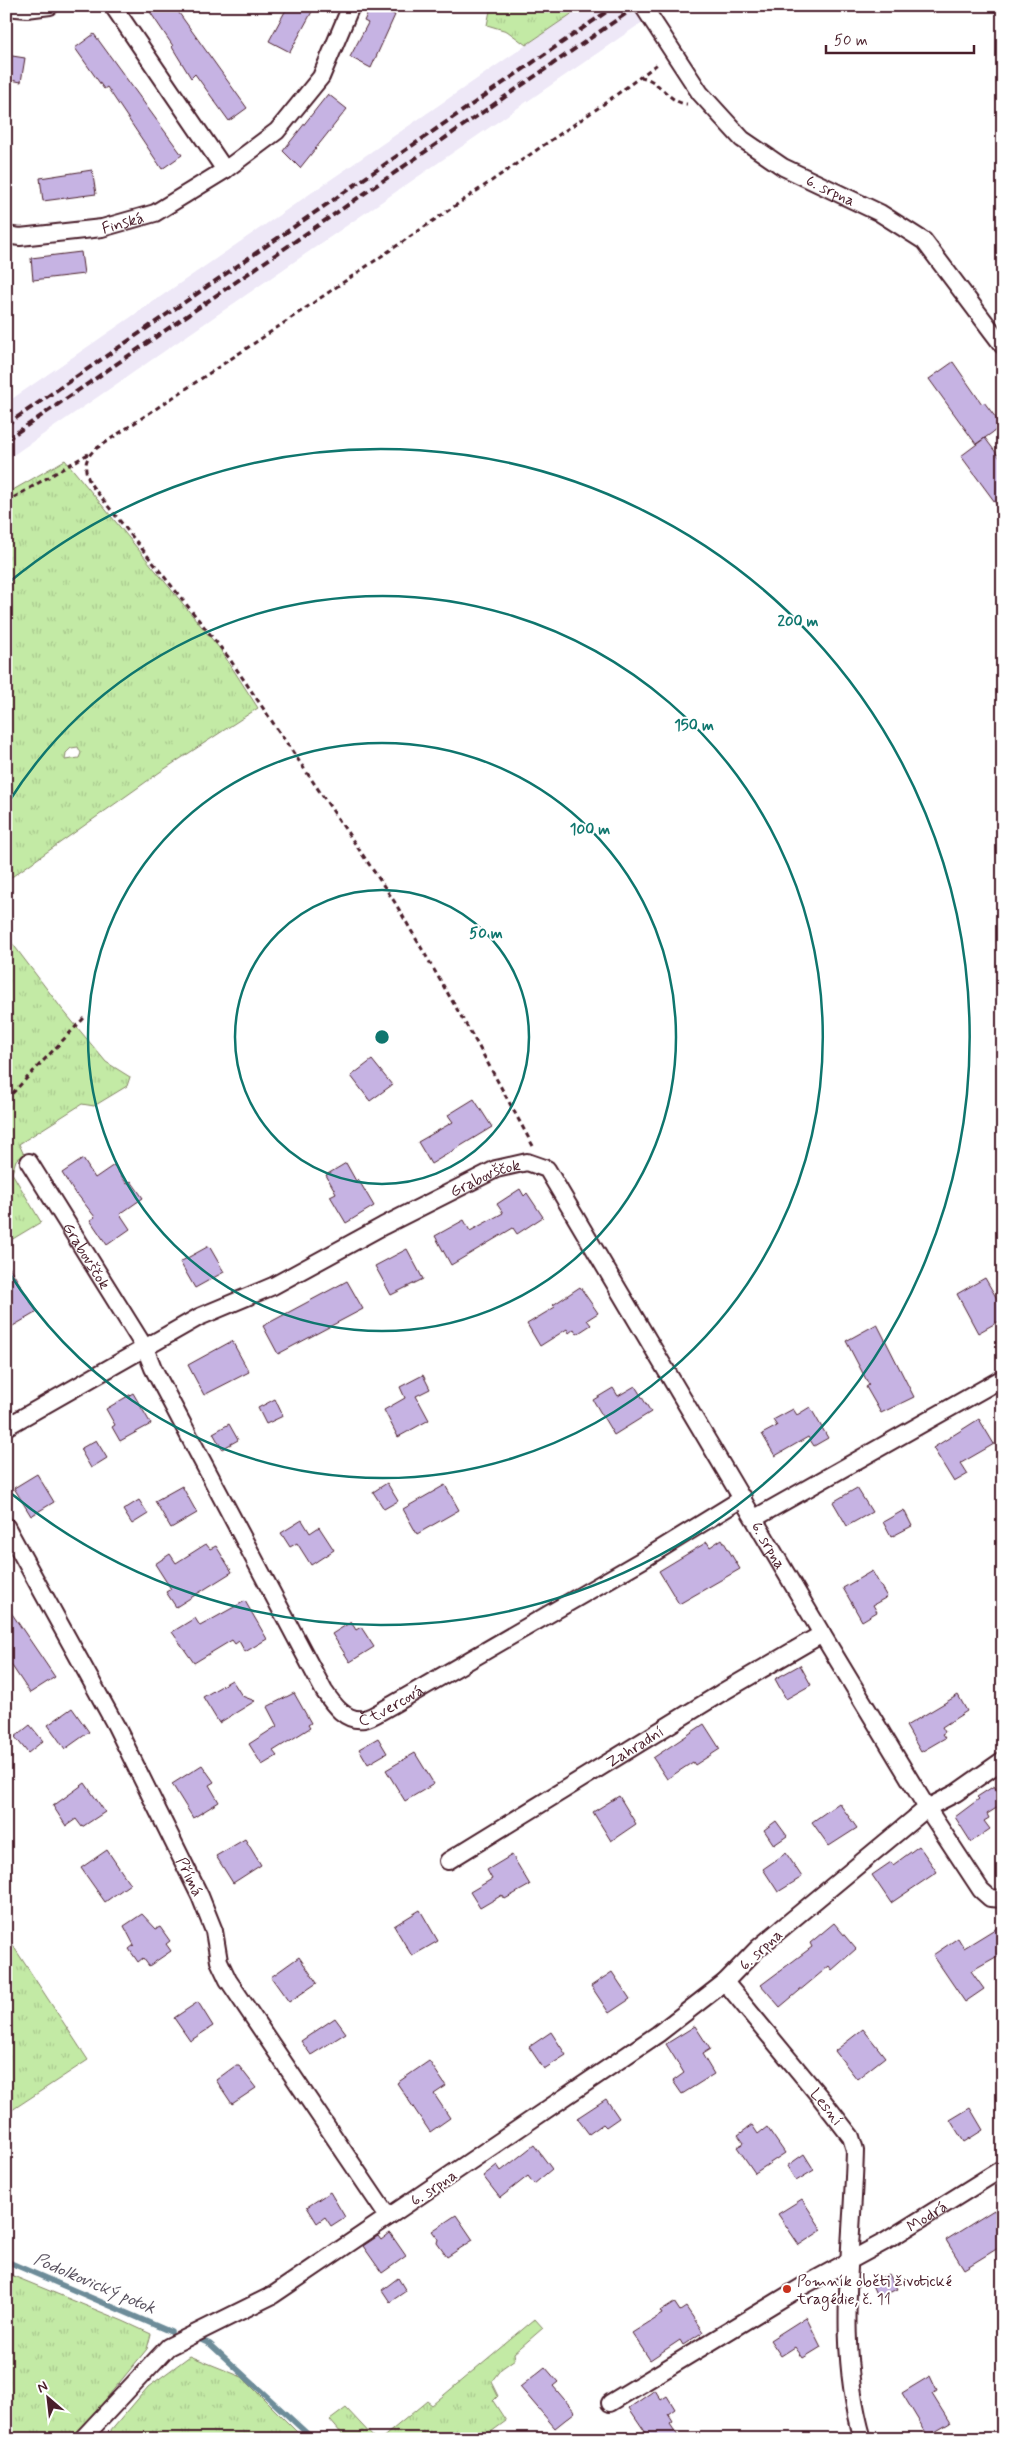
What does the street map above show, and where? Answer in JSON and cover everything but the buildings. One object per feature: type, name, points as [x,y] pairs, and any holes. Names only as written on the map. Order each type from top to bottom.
[{"type":"street","points":[[6,7],[27,9],[50,6]]},
{"type":"street","points":[[113,6],[225,170]]},
{"type":"street","name":"Finská","points":[[6,235],[20,237],[102,228],[155,213],[225,170],[277,131],[321,77],[351,6]]},
{"type":"street","name":"6. srpna","points":[[642,6],[705,99],[742,139],[783,167],[880,213],[924,241],[1003,346]]},
{"type":"street","name":"Grabovščok","points":[[29,1162],[145,1348]]},
{"type":"street","name":"Grabovščok","points":[[6,1427],[199,1317],[273,1286],[383,1226],[496,1169],[527,1162],[547,1169],[568,1201],[596,1254],[754,1518]]},
{"type":"street","name":"Čtvercová","points":[[145,1348],[153,1368],[324,1692],[337,1709],[349,1717],[364,1720],[400,1700],[644,1559],[743,1498]]},
{"type":"street","name":"6. srpna","points":[[82,2439],[168,2347],[273,2295],[658,2034],[725,1982],[758,1948],[927,1808],[754,1518],[1001,1384]]},
{"type":"street","name":"Přímá","points":[[6,1526],[12,1552],[116,1726],[200,1896],[214,1931],[219,1961],[228,1980],[388,2217]]},
{"type":"street","name":"Zahradní","points":[[448,1862],[713,1698],[822,1634]]},
{"type":"street","points":[[1003,1760],[956,1792],[927,1808],[981,1890],[990,1898],[1003,1899]]},
{"type":"street","name":"Lesní","points":[[725,1982],[851,2138],[855,2150],[846,2300],[852,2392],[863,2439]]},
{"type":"street","name":"Modrá","points":[[848,2260],[886,2241],[1003,2168]]},
{"type":"street","points":[[610,2403],[848,2260]]},
{"type":"path","points":[[6,502],[89,454],[264,337],[648,71]]},
{"type":"path","points":[[639,78],[652,80],[684,104],[705,99]]},
{"type":"path","points":[[89,454],[85,469],[92,486],[229,658],[394,901],[479,1047],[534,1147],[538,1166]]},
{"type":"path","points":[[6,1100],[84,1018]]},
{"type":"shaded area","points":[[583,6],[666,6],[6,460],[6,403]]},
{"type":"green space","points":[[491,6],[583,6],[526,45],[507,31],[487,25]]},
{"type":"green space","points":[[65,460],[220,649],[258,708],[160,772],[6,881],[6,494]],"holes":[[[78,747],[81,753],[79,758],[65,760],[66,753],[71,748]]]},
{"type":"green space","points":[[6,935],[62,1009],[106,1062],[130,1077],[127,1086],[94,1106],[82,1104],[19,1144],[24,1155],[16,1160],[12,1173],[41,1222],[6,1243]]},
{"type":"green space","points":[[6,1935],[88,2060],[6,2114]]},
{"type":"green space","points":[[6,2273],[151,2334],[147,2349],[73,2439],[6,2439]]},
{"type":"green space","points":[[535,2319],[543,2328],[514,2353],[515,2359],[501,2369],[491,2382],[498,2396],[493,2401],[506,2421],[484,2437],[485,2439],[381,2439],[427,2401],[432,2405]]},
{"type":"green space","points":[[190,2356],[242,2377],[304,2439],[104,2439],[148,2387]]},
{"type":"green space","points":[[346,2408],[375,2439],[346,2439],[330,2420]]},
{"type":"waterway","name":"Podolkovický potok","points":[[6,2261],[171,2332]]},
{"type":"waterway","name":"Podolkovický potok","points":[[199,2339],[210,2344],[313,2439]]},
{"type":"railway","points":[[6,425],[615,6]]},
{"type":"railway","points":[[6,440],[637,6]]},
{"type":"place","name":"Pomník oběti životické tragédie, č. 11","points":[[787,2289]]}]
